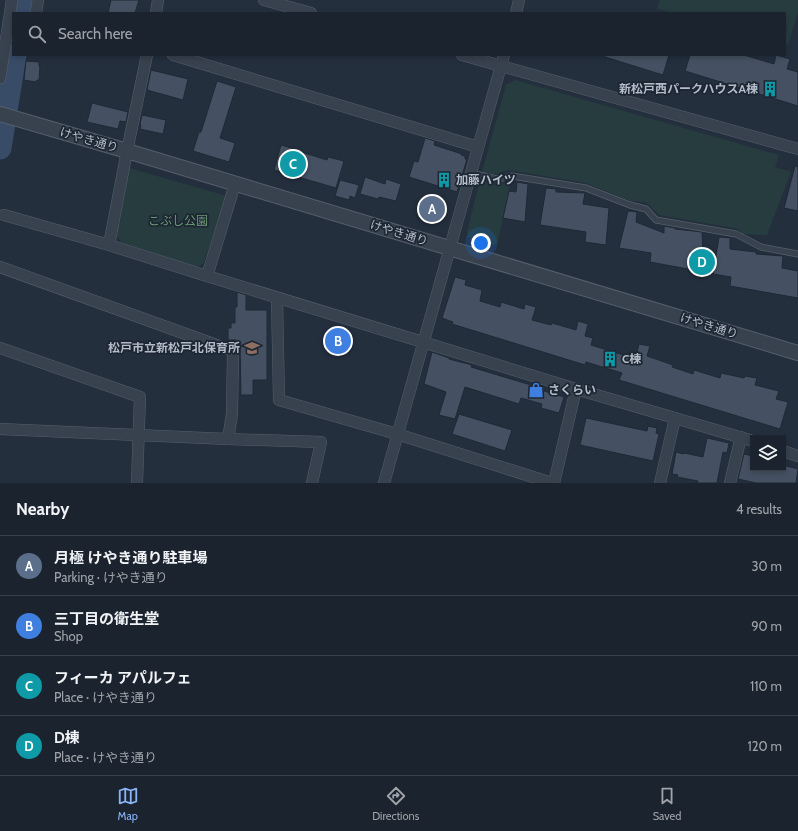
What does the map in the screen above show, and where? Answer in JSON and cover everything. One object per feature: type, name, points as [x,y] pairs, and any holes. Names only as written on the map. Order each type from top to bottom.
[{"type":"street","points":[[0,78],[12,0]]},
{"type":"street","points":[[36,12],[38,0]]},
{"type":"street","points":[[156,12],[158,0]]},
{"type":"street","points":[[264,0],[307,12]]},
{"type":"street","points":[[516,12],[519,0]]},
{"type":"street","points":[[109,245],[147,56]]},
{"type":"street","points":[[176,56],[478,147]]},
{"type":"street","points":[[470,56],[503,60],[798,149]]},
{"type":"street","points":[[384,483],[503,60]]},
{"type":"street","name":"けやき通り","points":[[0,114],[798,353]]},
{"type":"street","points":[[207,276],[235,184]]},
{"type":"street","points":[[4,215],[109,245],[576,389],[750,440]]},
{"type":"street","points":[[0,267],[233,350],[232,414],[228,439]]},
{"type":"street","points":[[277,298],[279,400],[397,434],[553,483],[576,389]]},
{"type":"street","points":[[0,348],[140,397],[137,483]]},
{"type":"street","points":[[660,483],[675,418]]},
{"type":"street","points":[[0,429],[139,436],[321,442],[312,483]]},
{"type":"street","points":[[730,483],[741,437]]},
{"type":"street","points":[[786,452],[798,456]]},
{"type":"lane","points":[[471,173],[497,179],[512,176],[586,188],[646,209],[656,220],[736,234],[761,247],[798,254]]},
{"type":"green space","points":[[660,0],[798,0],[798,12],[788,45],[786,45],[786,12],[669,12],[657,9]]},
{"type":"green space","points":[[515,80],[779,155],[775,167],[791,172],[767,235],[742,234],[738,229],[659,215],[646,202],[630,201],[586,183],[508,170],[496,174],[482,172],[506,85]]},
{"type":"green space","name":"こぶし公園","points":[[129,168],[227,196],[203,264],[196,267],[121,242],[117,236]]},
{"type":"green space","points":[[480,180],[494,185],[510,182],[497,245],[467,236]]},
{"type":"building","points":[[111,0],[139,0],[135,12],[108,12]]},
{"type":"building","points":[[605,56],[669,56],[663,75]]},
{"type":"building","name":"新松戸西パークハウスA棟","points":[[690,56],[747,56],[774,64],[776,56],[790,59],[787,69],[798,72],[798,106],[685,71]]},
{"type":"building","points":[[26,61],[39,62],[39,80],[36,82],[24,80]]},
{"type":"building","points":[[151,70],[188,79],[183,100],[147,90]]},
{"type":"building","points":[[217,81],[236,87],[220,138],[235,143],[229,162],[193,151],[199,132],[201,132]]},
{"type":"building","points":[[92,103],[128,112],[126,122],[120,121],[118,129],[87,122]]},
{"type":"building","points":[[142,115],[166,120],[163,134],[140,129]]},
{"type":"building","points":[[425,138],[435,141],[434,145],[462,154],[461,155],[465,156],[465,159],[467,159],[457,192],[409,177],[414,161],[418,162]]},
{"type":"building","points":[[281,145],[327,160],[328,157],[344,161],[336,188],[274,170]]},
{"type":"building","points":[[795,166],[798,167],[798,211],[784,208]]},
{"type":"building","points":[[365,177],[385,184],[386,179],[401,184],[396,201],[379,197],[378,199],[360,194]]},
{"type":"building","points":[[340,180],[359,185],[355,198],[350,196],[349,200],[335,196]]},
{"type":"building","points":[[517,182],[528,184],[525,222],[503,218],[509,191],[516,192]]},
{"type":"building","points":[[546,188],[556,189],[556,192],[585,193],[583,204],[609,208],[606,245],[585,242],[586,232],[540,225]]},
{"type":"building","points":[[628,211],[637,212],[636,222],[664,233],[664,226],[675,229],[702,232],[704,272],[650,262],[651,253],[619,248]]},
{"type":"building","points":[[719,237],[730,238],[730,249],[756,252],[756,254],[783,256],[782,268],[798,271],[798,298],[730,286],[731,277],[713,274]]},
{"type":"building","name":"C棟","points":[[455,277],[466,280],[465,285],[482,290],[480,301],[500,307],[501,302],[524,309],[525,304],[536,307],[532,320],[551,325],[552,323],[576,330],[578,321],[588,324],[585,336],[593,338],[591,345],[627,356],[627,354],[636,356],[639,344],[650,346],[647,356],[693,374],[694,370],[720,378],[721,373],[744,378],[745,376],[757,378],[755,385],[779,391],[776,399],[788,402],[780,429],[619,380],[622,373],[586,362],[585,365],[452,324],[453,322],[442,318]]},
{"type":"building","points":[[237,292],[246,295],[246,310],[267,310],[267,380],[253,380],[253,395],[241,395],[240,344],[236,344],[236,340],[228,340],[228,328],[231,328],[231,323],[235,323]]},
{"type":"building","points":[[432,352],[449,359],[472,365],[471,367],[531,385],[531,383],[545,387],[544,391],[564,397],[559,413],[541,408],[542,404],[521,398],[519,404],[465,387],[455,419],[439,415],[446,392],[424,384]]},
{"type":"building","points":[[459,414],[512,430],[505,451],[452,434]]},
{"type":"building","points":[[586,418],[647,431],[648,426],[657,428],[656,433],[659,434],[653,461],[580,445]]},
{"type":"building","points":[[707,438],[729,443],[727,453],[723,452],[717,483],[697,483],[698,481],[677,477],[678,475],[672,474],[676,452],[703,457]]},
{"type":"building","points":[[744,454],[750,455],[750,471],[786,471],[786,466],[798,469],[796,483],[756,483],[738,479]]},
{"type":"waterway","points":[[23,12],[25,0]]},
{"type":"waterway","points":[[0,148],[15,56]]},
{"type":"place","name":"新松戸西パークハウスA棟","points":[[770,89]]},
{"type":"place","name":"フィーカ アパルフェ","points":[[293,164]]},
{"type":"place","name":"加藤ハイツ","points":[[444,180]]},
{"type":"place","name":"月極 けやき通り駐車場","points":[[432,209]]},
{"type":"place","name":"D棟","points":[[702,262]]},
{"type":"place","name":"三丁目の衛生堂","points":[[338,341]]},
{"type":"place","name":"松戸市立新松戸北保育所","points":[[252,348]]},
{"type":"place","name":"C棟","points":[[610,359]]},
{"type":"place","name":"さくらい","points":[[536,390]]}]
